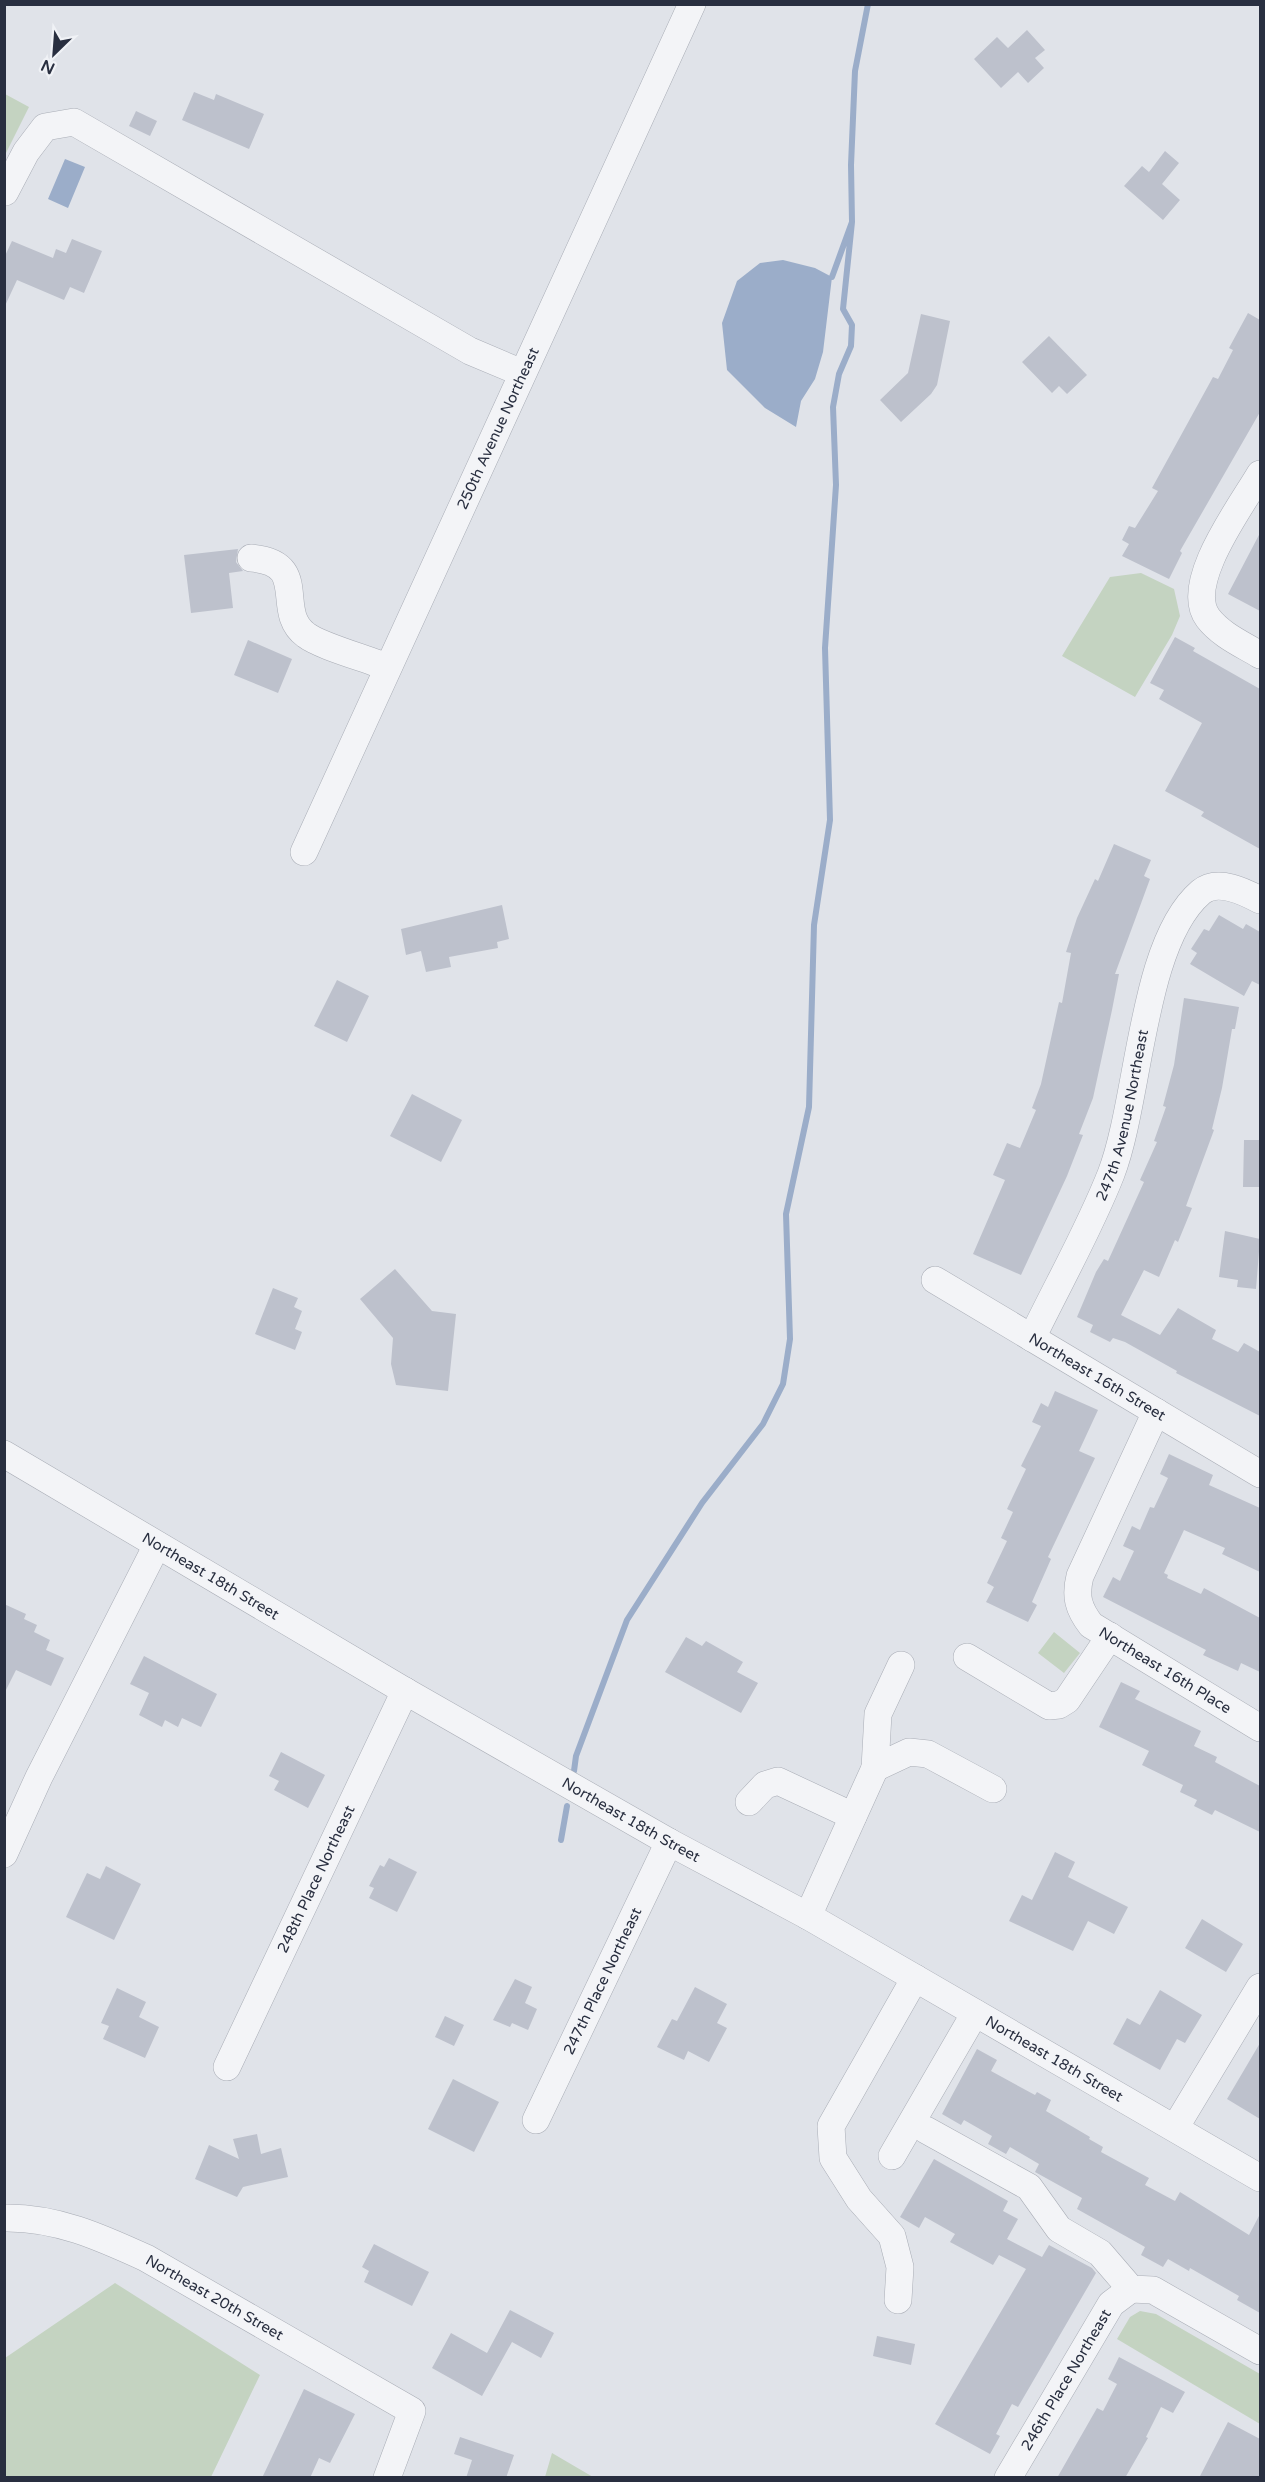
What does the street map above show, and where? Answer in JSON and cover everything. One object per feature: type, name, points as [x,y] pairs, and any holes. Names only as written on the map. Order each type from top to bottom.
[{"type":"street","name":"250th Avenue Northeast","points":[[304,852],[692,4]]},
{"type":"street","points":[[5,192],[26,152],[45,127],[74,122],[470,351],[522,373]]},
{"type":"street","points":[[1260,474],[1208,565],[1201,589],[1206,616],[1219,630],[1260,655]]},
{"type":"street","points":[[251,558],[265,559],[281,567],[287,578],[294,623],[306,636],[387,667]]},
{"type":"street","name":"247th Avenue Northeast","points":[[1032,1338],[1111,1174],[1125,1128],[1160,959],[1181,917],[1202,890],[1222,886],[1244,891],[1260,900]]},
{"type":"street","name":"Northeast 16th Street","points":[[935,1280],[1260,1474]]},
{"type":"street","name":"Northeast 16th Place","points":[[1156,1412],[1080,1576],[1077,1590],[1078,1603],[1091,1625],[1260,1728]]},
{"type":"street","name":"Northeast 18th Street","points":[[4,1454],[405,1691],[669,1842],[808,1916],[1260,2178]]},
{"type":"street","points":[[4,1854],[39,1777],[157,1545]]},
{"type":"street","points":[[967,1657],[1049,1706],[1059,1706],[1067,1700],[1110,1636]]},
{"type":"street","points":[[808,1916],[875,1768],[878,1714],[901,1665]]},
{"type":"street","name":"248th Place Northeast","points":[[227,2067],[405,1691]]},
{"type":"street","points":[[875,1768],[909,1752],[928,1754],[993,1790]]},
{"type":"street","points":[[749,1802],[765,1785],[778,1781],[854,1816]]},
{"type":"street","name":"247th Place Northeast","points":[[536,2120],[669,1842]]},
{"type":"street","points":[[898,2300],[900,2267],[892,2236],[859,2199],[833,2158],[831,2126],[915,1978]]},
{"type":"street","points":[[1175,2128],[1260,1987]]},
{"type":"street","points":[[892,2156],[975,2013]]},
{"type":"street","points":[[926,2130],[1029,2187],[1059,2229],[1100,2253],[1131,2289],[1153,2290],[1260,2352]]},
{"type":"street","name":"Northeast 20th Street","points":[[4,2218],[39,2219],[71,2227],[100,2237],[146,2258],[412,2411],[387,2478]]},
{"type":"street","name":"246th Place Northeast","points":[[1008,2478],[1111,2304],[1131,2289]]},
{"type":"green space","points":[[5,94],[29,107],[5,155]]},
{"type":"green space","points":[[1141,573],[1174,589],[1180,616],[1172,635],[1135,697],[1062,656],[1110,577]]},
{"type":"green space","points":[[1054,1632],[1080,1653],[1064,1673],[1038,1653]]},
{"type":"green space","points":[[115,2283],[260,2375],[211,2477],[5,2477],[5,2358]]},
{"type":"green space","points":[[1140,2311],[1156,2314],[1260,2374],[1260,2424],[1117,2339],[1130,2317]]},
{"type":"green space","points":[[552,2453],[593,2477],[545,2477]]},
{"type":"water","points":[[65,159],[85,167],[68,208],[48,199]]},
{"type":"water","points":[[783,260],[815,268],[832,277],[823,352],[815,379],[801,401],[796,427],[765,408],[727,370],[722,323],[737,281],[760,263]]},
{"type":"building","points":[[1027,30],[1045,50],[1035,58],[1044,68],[1028,83],[1018,72],[1001,88],[974,59],[997,37],[1008,48]]},
{"type":"building","points":[[194,92],[214,100],[216,94],[264,114],[249,149],[182,120]]},
{"type":"building","points":[[136,111],[157,121],[150,136],[129,126]]},
{"type":"building","points":[[1165,151],[1179,163],[1162,184],[1180,200],[1163,220],[1124,186],[1142,166],[1149,172]]},
{"type":"building","points":[[72,239],[102,251],[84,293],[70,287],[64,300],[17,280],[4,308],[4,258],[12,241],[53,258],[56,249],[66,253]]},
{"type":"building","points":[[1248,313],[1260,320],[1260,412],[1180,551],[1182,553],[1169,579],[1122,556],[1129,544],[1122,540],[1129,526],[1135,528],[1158,491],[1152,488],[1213,377],[1218,379],[1233,350],[1229,348]]},
{"type":"building","points":[[921,314],[950,321],[937,385],[931,394],[901,422],[880,400],[908,373]]},
{"type":"building","points":[[1049,336],[1087,375],[1067,394],[1059,386],[1052,393],[1022,362]]},
{"type":"building","points":[[1260,533],[1260,611],[1228,594]]},
{"type":"building","points":[[238,549],[236,562],[243,571],[229,573],[233,608],[191,613],[184,555]]},
{"type":"building","points":[[1175,637],[1195,648],[1193,651],[1260,689],[1260,849],[1201,816],[1204,812],[1165,791],[1202,723],[1159,699],[1164,690],[1150,683]]},
{"type":"building","points":[[248,640],[292,659],[278,693],[234,675]]},
{"type":"building","points":[[1114,844],[1151,860],[1144,876],[1150,879],[1115,974],[1119,974],[1093,1098],[1079,1134],[1083,1135],[1067,1176],[1021,1275],[973,1254],[1005,1180],[993,1175],[1007,1143],[1020,1148],[1036,1110],[1032,1108],[1041,1084],[1059,1002],[1062,1003],[1071,953],[1066,952],[1077,918],[1095,879],[1098,881]]},
{"type":"building","points":[[502,905],[509,939],[497,942],[498,948],[449,957],[451,967],[426,972],[421,951],[406,955],[401,929]]},
{"type":"building","points":[[1219,915],[1243,929],[1246,924],[1260,932],[1260,985],[1252,981],[1244,996],[1190,964],[1197,953],[1191,949],[1204,929],[1209,931]]},
{"type":"building","points":[[337,980],[369,996],[347,1042],[314,1026]]},
{"type":"building","points":[[1184,998],[1239,1007],[1235,1029],[1232,1029],[1212,1129],[1214,1130],[1186,1206],[1192,1208],[1178,1242],[1175,1240],[1159,1277],[1144,1270],[1121,1315],[1160,1335],[1178,1308],[1216,1330],[1212,1339],[1238,1352],[1244,1343],[1260,1352],[1260,1416],[1176,1373],[1177,1371],[1125,1342],[1113,1338],[1110,1342],[1090,1332],[1093,1325],[1077,1317],[1096,1272],[1104,1259],[1108,1261],[1144,1182],[1140,1180],[1157,1142],[1154,1141],[1166,1107],[1163,1106],[1174,1065]]},
{"type":"building","points":[[412,1094],[462,1120],[441,1162],[390,1136]]},
{"type":"building","points":[[1244,1140],[1260,1140],[1260,1187],[1243,1187]]},
{"type":"building","points":[[1225,1231],[1260,1239],[1256,1289],[1237,1287],[1238,1280],[1219,1277]]},
{"type":"building","points":[[395,1269],[432,1311],[456,1314],[448,1391],[396,1385],[391,1364],[393,1338],[360,1299]]},
{"type":"building","points":[[273,1288],[298,1298],[294,1307],[302,1311],[295,1329],[302,1332],[295,1350],[255,1334]]},
{"type":"building","points":[[1055,1391],[1098,1410],[1079,1451],[1095,1458],[1048,1557],[1051,1559],[1032,1602],[1037,1605],[1028,1622],[986,1602],[994,1587],[987,1583],[1007,1541],[1001,1538],[1013,1512],[1007,1509],[1026,1469],[1021,1466],[1041,1426],[1032,1422],[1041,1403],[1048,1407]]},
{"type":"building","points":[[1169,1454],[1213,1475],[1209,1485],[1260,1508],[1260,1572],[1222,1554],[1225,1548],[1184,1530],[1164,1573],[1168,1575],[1167,1578],[1201,1594],[1204,1588],[1260,1618],[1260,1672],[1241,1663],[1238,1671],[1203,1655],[1206,1650],[1103,1597],[1113,1577],[1120,1581],[1134,1551],[1123,1546],[1132,1526],[1140,1530],[1150,1507],[1154,1508],[1168,1478],[1160,1474]]},
{"type":"building","points":[[4,1604],[26,1614],[24,1619],[37,1625],[34,1632],[50,1640],[46,1650],[64,1658],[51,1686],[16,1670],[4,1694]]},
{"type":"building","points":[[686,1637],[702,1646],[706,1641],[743,1662],[737,1672],[758,1683],[741,1713],[665,1672]]},
{"type":"building","points":[[144,1656],[217,1694],[201,1727],[182,1718],[178,1727],[165,1720],[162,1727],[139,1715],[149,1693],[130,1684]]},
{"type":"building","points":[[1121,1682],[1140,1691],[1135,1699],[1201,1731],[1194,1746],[1217,1757],[1215,1762],[1260,1786],[1260,1832],[1215,1810],[1212,1815],[1194,1806],[1197,1800],[1180,1792],[1183,1785],[1142,1765],[1149,1751],[1099,1727]]},
{"type":"building","points":[[281,1752],[325,1775],[308,1808],[274,1790],[279,1781],[269,1776]]},
{"type":"building","points":[[1055,1852],[1075,1862],[1068,1877],[1128,1907],[1114,1934],[1088,1921],[1073,1951],[1009,1921],[1022,1895],[1032,1900]]},
{"type":"building","points":[[389,1858],[417,1872],[397,1912],[369,1898],[374,1888],[369,1886],[380,1865],[384,1867]]},
{"type":"building","points":[[106,1866],[141,1884],[114,1940],[66,1917],[87,1873],[100,1879]]},
{"type":"building","points":[[1202,1919],[1243,1944],[1226,1972],[1185,1948]]},
{"type":"building","points":[[515,1979],[532,1987],[525,2003],[537,2009],[528,2030],[512,2023],[510,2027],[493,2020]]},
{"type":"building","points":[[695,1987],[727,2004],[717,2023],[727,2028],[709,2062],[688,2051],[684,2060],[657,2047],[672,2019],[677,2021]]},
{"type":"building","points":[[117,1988],[146,2002],[139,2017],[159,2027],[145,2058],[103,2039],[109,2026],[101,2023]]},
{"type":"building","points":[[1160,1990],[1202,2015],[1185,2043],[1177,2039],[1160,2070],[1113,2044],[1127,2018],[1140,2025]]},
{"type":"building","points":[[445,2016],[464,2025],[454,2046],[435,2037]]},
{"type":"building","points":[[1260,2043],[1260,2119],[1227,2099]]},
{"type":"building","points":[[977,2049],[997,2060],[991,2071],[1035,2095],[1037,2092],[1051,2100],[1046,2111],[1090,2137],[1089,2139],[1103,2147],[1101,2152],[1149,2178],[1145,2185],[1175,2201],[1180,2192],[1249,2235],[1260,2214],[1260,2313],[1237,2300],[1239,2296],[1190,2268],[1189,2271],[1168,2259],[1163,2267],[1141,2255],[1145,2247],[1077,2209],[1082,2198],[1035,2172],[1039,2164],[1010,2147],[1006,2154],[988,2144],[992,2136],[964,2120],[961,2125],[942,2114]]},
{"type":"building","points":[[453,2079],[499,2102],[474,2152],[428,2129]]},
{"type":"building","points":[[257,2134],[261,2154],[281,2148],[288,2177],[243,2187],[237,2197],[195,2179],[209,2145],[239,2159],[233,2139]]},
{"type":"building","points":[[934,2159],[1008,2201],[1003,2211],[1018,2219],[1007,2239],[1042,2257],[1049,2245],[1092,2268],[1096,2273],[1018,2407],[1012,2404],[996,2434],[1000,2436],[990,2454],[935,2424],[1026,2269],[999,2255],[993,2265],[950,2242],[955,2234],[925,2217],[919,2228],[900,2217]]},
{"type":"building","points":[[374,2244],[429,2272],[412,2306],[364,2282],[369,2271],[362,2267]]},
{"type":"building","points":[[510,2310],[554,2333],[541,2358],[512,2342],[482,2396],[432,2368],[451,2333],[487,2353]]},
{"type":"building","points":[[877,2336],[915,2344],[911,2365],[873,2356]]},
{"type":"building","points":[[1119,2357],[1185,2392],[1173,2413],[1161,2407],[1146,2437],[1148,2438],[1125,2478],[1057,2478],[1097,2408],[1103,2411],[1117,2384],[1108,2379]]},
{"type":"building","points":[[304,2389],[355,2414],[330,2463],[319,2458],[310,2478],[262,2478]]},
{"type":"building","points":[[1228,2422],[1260,2439],[1260,2478],[1199,2478]]},
{"type":"building","points":[[460,2437],[514,2455],[506,2478],[466,2478],[472,2460],[454,2454]]},
{"type":"waterway","points":[[832,277],[852,222],[851,165],[855,71],[868,4]]},
{"type":"waterway","points":[[574,1771],[576,1756],[627,1620],[702,1503],[763,1424],[783,1384],[790,1339],[786,1214],[809,1107],[814,925],[830,820],[825,648],[836,485],[833,407],[839,374],[851,346],[852,325],[843,309],[852,222]]},
{"type":"waterway","points":[[561,1840],[567,1806]]}]
